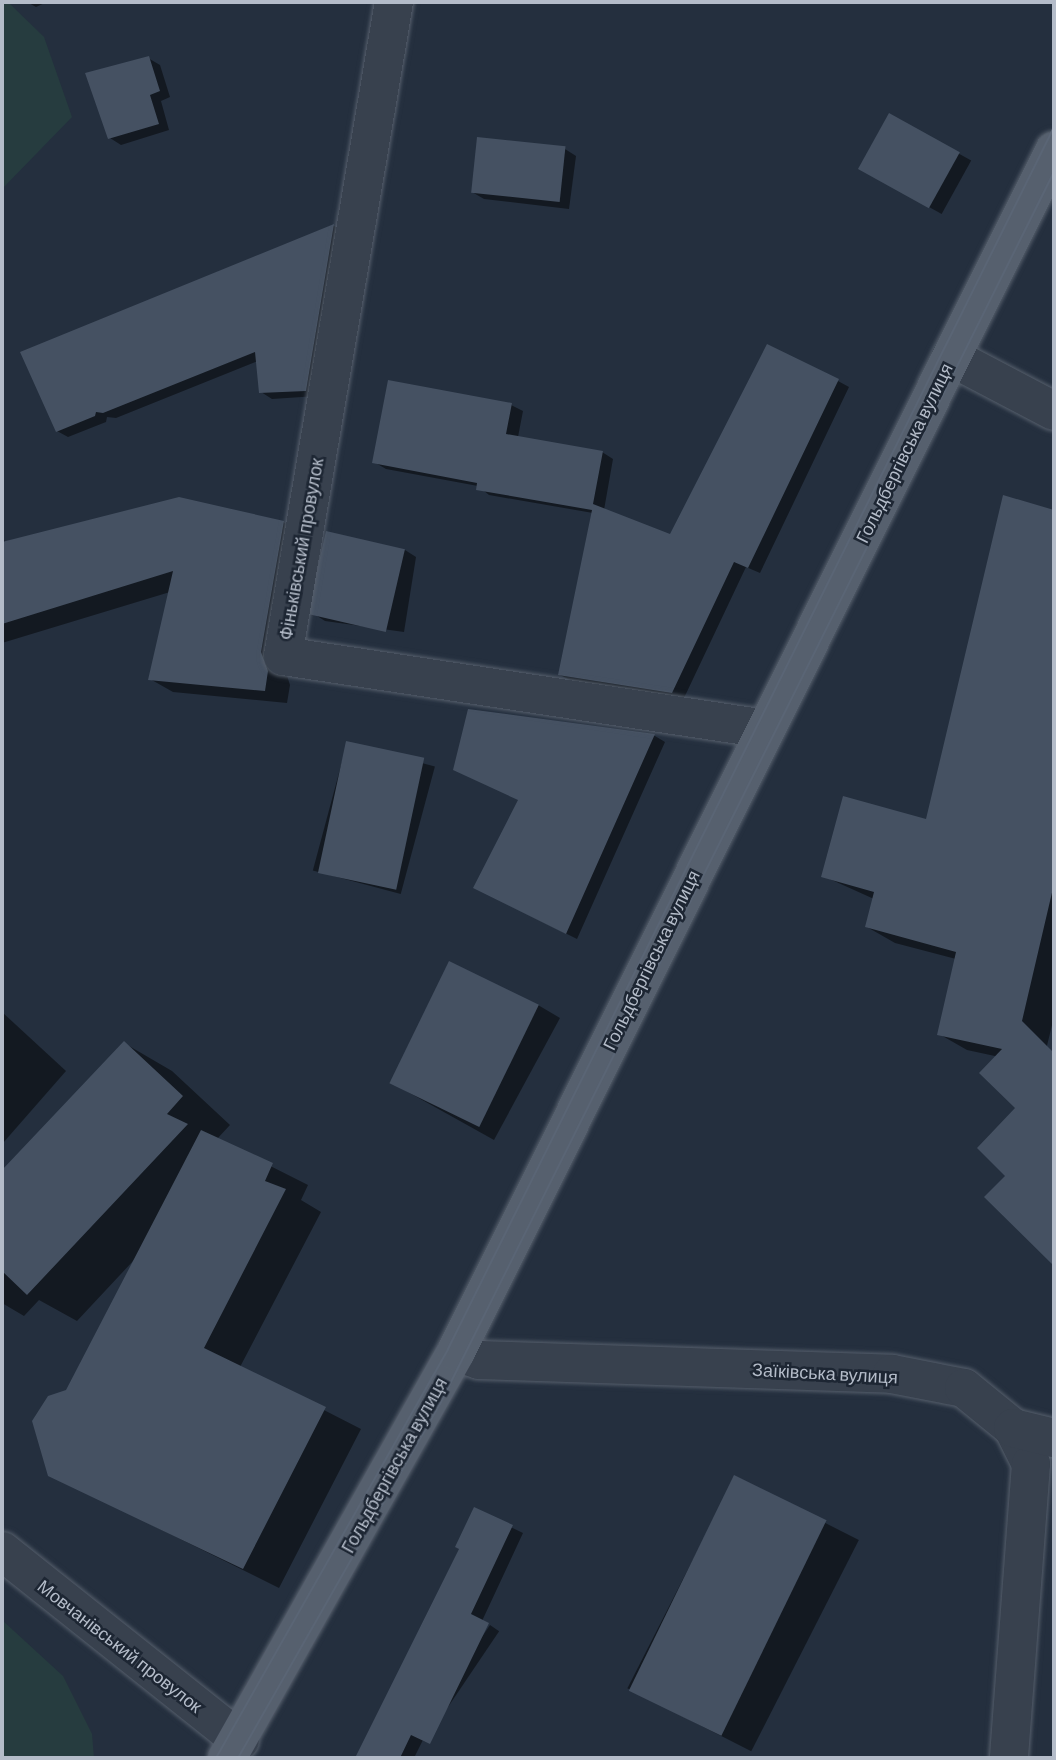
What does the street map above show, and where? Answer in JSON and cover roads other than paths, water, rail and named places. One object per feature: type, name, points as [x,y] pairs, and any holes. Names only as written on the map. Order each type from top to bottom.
[{"type":"main road","name":"Гольдбергівська вулиця","points":[[233,1749],[456,1353],[1054,151]]},
{"type":"street","name":"Фіньківський провулок","points":[[394,2],[283,656],[766,729]]},
{"type":"street","points":[[951,357],[1054,411]]},
{"type":"street","name":"Заїківська вулиця","points":[[456,1353],[479,1360],[892,1374],[964,1388],[1013,1428],[1031,1464],[1009,1758]]},
{"type":"street","points":[[1013,1428],[1054,1438]]},
{"type":"street","name":"Мовчанівський провулок","points":[[2,1551],[233,1749]]},
{"type":"tram line","points":[[216,1758],[448,1349],[1054,127]]},
{"type":"tram line","points":[[238,1758],[440,1404],[1054,172]]}]
